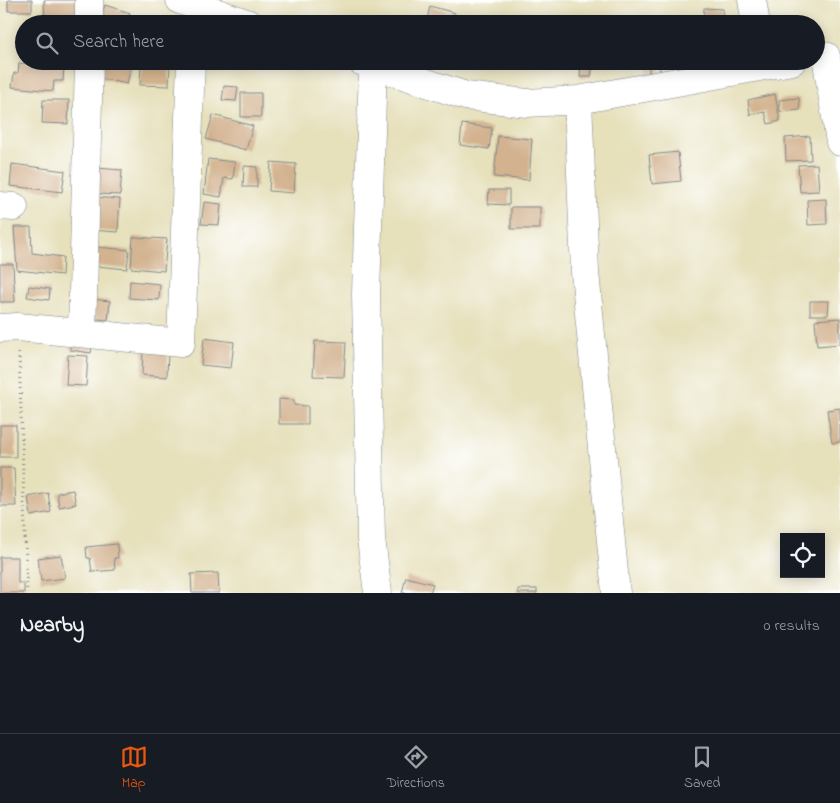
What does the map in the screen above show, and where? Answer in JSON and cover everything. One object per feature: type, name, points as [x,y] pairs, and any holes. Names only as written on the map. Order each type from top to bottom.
[{"type":"street","points":[[89,0],[89,15]]},
{"type":"street","points":[[752,0],[754,15]]},
{"type":"street","points":[[188,9],[212,15]]},
{"type":"street","points":[[827,55],[840,142]]},
{"type":"street","points":[[82,333],[89,70]]},
{"type":"street","points":[[9,328],[181,343],[191,70]]},
{"type":"street","points":[[367,70],[366,294],[370,539],[378,593]]},
{"type":"street","points":[[388,70],[466,96],[527,103],[578,100],[732,70]]},
{"type":"street","points":[[578,100],[585,272],[616,593]]},
{"type":"path","points":[[9,328],[26,593]]},
{"type":"building","points":[[8,0],[32,0],[32,11],[8,11]]},
{"type":"building","points":[[44,0],[78,0],[78,15],[45,15]]},
{"type":"building","points":[[105,5],[130,13],[129,15],[102,15]]},
{"type":"building","points":[[430,6],[455,13],[454,15],[428,15]]},
{"type":"building","points":[[704,8],[723,9],[723,15],[704,15]]},
{"type":"building","points":[[18,70],[64,70],[63,81],[54,81],[53,91],[12,87],[14,73],[18,73]]},
{"type":"building","points":[[100,70],[130,70],[127,84],[99,78]]},
{"type":"building","points":[[141,70],[170,70],[169,86],[140,85]]},
{"type":"building","points":[[580,70],[592,70],[591,77],[580,77]]},
{"type":"building","points":[[649,70],[660,70],[660,76],[649,76]]},
{"type":"building","points":[[224,86],[238,87],[236,101],[222,100]]},
{"type":"building","points":[[241,93],[261,93],[261,117],[241,117]]},
{"type":"building","points":[[775,94],[780,121],[768,124],[765,112],[750,115],[748,100]]},
{"type":"building","points":[[799,98],[800,110],[780,112],[779,100]]},
{"type":"building","points":[[43,100],[69,100],[68,124],[42,123]]},
{"type":"building","points":[[213,115],[253,126],[246,150],[206,139]]},
{"type":"building","points":[[462,124],[492,128],[489,149],[460,145]]},
{"type":"building","points":[[498,136],[532,139],[529,180],[494,177]]},
{"type":"building","points":[[810,136],[811,160],[786,161],[785,138]]},
{"type":"building","points":[[678,152],[681,181],[652,184],[649,155]]},
{"type":"building","points":[[208,159],[235,162],[233,179],[224,178],[221,197],[204,194]]},
{"type":"building","points":[[271,162],[296,164],[294,193],[269,191]]},
{"type":"building","points":[[12,164],[65,171],[62,192],[10,186]]},
{"type":"building","points":[[817,164],[819,191],[800,192],[798,165]]},
{"type":"building","points":[[244,166],[257,167],[257,187],[243,187]]},
{"type":"building","points":[[97,168],[122,170],[120,195],[96,194]]},
{"type":"building","points":[[489,190],[509,190],[509,205],[488,204]]},
{"type":"building","points":[[92,197],[120,199],[118,232],[90,230]]},
{"type":"building","points":[[826,199],[827,224],[808,225],[807,200]]},
{"type":"building","points":[[204,202],[221,204],[219,225],[201,224]]},
{"type":"building","points":[[511,207],[540,207],[540,229],[511,229]]},
{"type":"building","points":[[14,227],[31,227],[32,253],[63,257],[62,275],[17,270]]},
{"type":"building","points":[[133,237],[167,239],[164,271],[131,268]]},
{"type":"building","points":[[97,247],[129,250],[127,269],[96,266]]},
{"type":"building","points":[[0,264],[13,264],[15,302],[0,302]]},
{"type":"building","points":[[130,281],[160,284],[159,300],[129,298]]},
{"type":"building","points":[[29,286],[50,289],[49,300],[27,297]]},
{"type":"building","points":[[91,299],[110,301],[108,320],[89,318]]},
{"type":"building","points":[[810,301],[829,301],[828,315],[810,315]]},
{"type":"building","points":[[840,318],[840,344],[817,346],[815,320]]},
{"type":"building","points":[[71,337],[93,340],[91,353],[70,350]]},
{"type":"building","points":[[204,338],[234,342],[231,368],[201,365]]},
{"type":"building","points":[[315,341],[346,342],[344,377],[313,376]]},
{"type":"building","points":[[143,351],[168,352],[167,377],[142,375]]},
{"type":"building","points":[[68,355],[88,356],[86,386],[66,385]]},
{"type":"building","points":[[279,399],[294,400],[294,405],[308,406],[308,424],[279,424]]},
{"type":"building","points":[[840,408],[840,442],[832,443],[827,410]]},
{"type":"building","points":[[0,425],[16,425],[16,457],[0,457]]},
{"type":"building","points":[[0,468],[14,468],[16,506],[0,506]]},
{"type":"building","points":[[73,490],[76,504],[59,507],[57,493]]},
{"type":"building","points":[[48,493],[51,512],[31,516],[28,497]]},
{"type":"building","points":[[117,544],[118,558],[114,558],[115,570],[92,572],[90,558],[87,558],[86,547]]},
{"type":"building","points":[[61,555],[65,578],[41,581],[38,558]]},
{"type":"building","points":[[0,557],[18,557],[18,583],[24,583],[24,593],[0,593]]},
{"type":"building","points":[[218,573],[219,593],[192,593],[191,574]]},
{"type":"building","points":[[406,577],[433,584],[430,593],[402,593]]},
{"type":"building","points":[[518,589],[537,589],[537,593],[518,593]]}]
